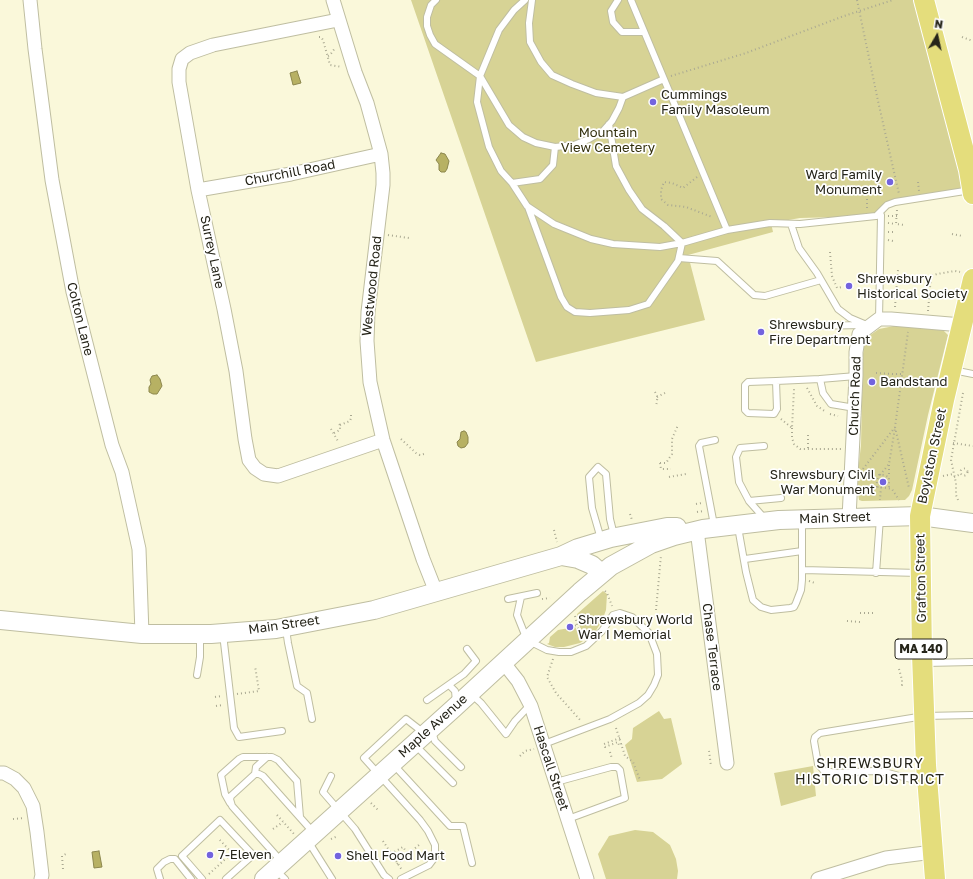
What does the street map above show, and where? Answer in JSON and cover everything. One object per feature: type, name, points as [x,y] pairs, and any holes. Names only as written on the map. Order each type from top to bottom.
[{"type":"main road","points":[[924,0],[970,162],[973,192]]},
{"type":"main road","name":"Boylston Street","points":[[920,516],[962,325],[966,275]]},
{"type":"main road","name":"Main Street","points":[[559,550],[592,565],[605,576],[651,544],[697,530],[767,522],[849,518],[880,509],[973,523]]},
{"type":"main road","name":"Grafton Street","points":[[920,516],[924,716],[927,782],[935,879]]},
{"type":"main road","name":"Main Street","points":[[0,620],[142,634],[223,633],[286,627],[366,612],[436,592],[559,550],[578,548],[603,540],[667,527],[680,527],[697,530]]},
{"type":"main road","points":[[603,540],[601,547],[607,554],[605,576]]},
{"type":"main road","name":"Maple Avenue","points":[[277,872],[305,836],[338,812],[457,706],[527,640],[605,576]]},
{"type":"street","name":"Colton Lane","points":[[30,0],[52,180],[73,292],[112,445],[122,472],[139,549],[142,634]]},
{"type":"street","name":"Westwood Road","points":[[333,0],[355,72],[367,103],[381,154],[383,173],[383,185],[366,341],[370,382],[383,440],[436,592]]},
{"type":"street","name":"Surrey Lane","points":[[338,20],[213,45],[190,53],[182,59],[179,69],[179,82],[198,190],[236,371],[245,442],[249,460],[255,468],[264,474],[278,476],[383,440]]},
{"type":"street","name":"Churchill Road","points":[[198,190],[291,174],[381,154]]},
{"type":"street","points":[[874,322],[891,319],[962,325]]},
{"type":"street","name":"Church Road","points":[[849,518],[856,352],[859,334],[874,322]]},
{"type":"street","name":"Chase Terrace","points":[[697,530],[727,763]]},
{"type":"street","name":"Hascall Street","points":[[503,662],[518,681],[531,704],[587,879]]},
{"type":"street","points":[[0,773],[4,773],[15,779],[24,788],[33,806],[38,832],[42,875],[41,879]]},
{"type":"street","points":[[818,879],[886,858],[933,852]]},
{"type":"lane","points":[[436,0],[426,17],[427,26],[435,44],[480,76],[506,119],[514,129],[523,137],[536,144],[555,147],[574,145],[589,139],[603,131],[610,124],[623,97]]},
{"type":"lane","points":[[524,0],[514,10],[499,30],[480,76],[477,102],[489,147],[501,170],[512,183],[527,206],[561,297],[567,307],[575,312],[590,312],[629,310],[648,304],[678,261],[682,243]]},
{"type":"lane","points":[[532,0],[528,23],[530,42],[541,62],[552,75],[596,93],[623,97],[664,79]]},
{"type":"lane","points":[[618,0],[611,11],[613,22],[622,32],[644,32]]},
{"type":"lane","points":[[631,0],[727,230]]},
{"type":"lane","points":[[610,124],[616,166],[628,190],[642,209],[664,226],[682,243]]},
{"type":"lane","points":[[512,183],[540,179],[553,165],[555,147]]},
{"type":"lane","points":[[876,216],[887,205],[901,201],[973,192]]},
{"type":"lane","points":[[527,206],[554,224],[591,239],[613,244],[660,247],[682,243],[727,230],[770,223],[800,224],[881,215],[874,322]]},
{"type":"lane","points":[[791,224],[799,248],[821,280],[838,309],[850,318],[874,322]]},
{"type":"lane","points":[[679,258],[717,261],[754,294],[764,296],[821,280]]},
{"type":"lane","points":[[802,326],[874,322]]},
{"type":"lane","points":[[951,370],[973,374]]},
{"type":"lane","points":[[776,381],[777,409],[774,414],[748,413],[745,410],[745,385],[748,382],[856,376]]},
{"type":"lane","points":[[820,379],[823,393],[830,404],[854,412]]},
{"type":"lane","points":[[715,440],[702,443],[699,446],[715,528]]},
{"type":"lane","points":[[764,446],[740,448],[736,457],[738,482],[749,501],[767,522]]},
{"type":"lane","points":[[598,467],[606,474],[610,520],[603,540],[592,508],[589,478],[598,467]]},
{"type":"lane","points":[[749,501],[781,498]]},
{"type":"lane","points":[[876,573],[880,509]]},
{"type":"lane","points":[[738,525],[753,600],[760,607],[771,610],[794,607],[801,590],[803,570],[802,520]]},
{"type":"lane","points":[[745,559],[802,551]]},
{"type":"lane","points":[[803,570],[921,573]]},
{"type":"lane","points":[[508,599],[537,593]]},
{"type":"lane","points":[[521,596],[517,615],[527,640],[547,650],[571,652],[586,646],[602,631],[614,614],[620,613],[628,614],[649,632],[657,654],[658,675],[648,694],[639,703],[610,719],[544,744]]},
{"type":"lane","points":[[286,627],[297,686],[306,693],[312,719]]},
{"type":"lane","points":[[223,633],[234,728],[239,737],[282,731]]},
{"type":"lane","points":[[197,675],[200,657],[200,634]]},
{"type":"lane","points":[[427,700],[464,674],[476,661],[467,649]]},
{"type":"lane","points":[[922,662],[973,662]]},
{"type":"lane","points":[[449,685],[455,690],[457,706]]},
{"type":"lane","points":[[470,693],[506,734],[515,721],[531,704]]},
{"type":"lane","points":[[927,782],[873,770],[837,773],[824,771],[818,764],[814,741],[815,737],[820,733],[924,716],[973,715]]},
{"type":"lane","points":[[403,878],[432,862],[435,857],[436,845],[420,820],[364,758],[406,720],[424,735],[435,741],[461,767]]},
{"type":"lane","points":[[424,735],[453,783]]},
{"type":"lane","points":[[277,872],[225,794],[221,775],[239,759],[244,757],[272,757],[278,760],[297,782],[300,817],[305,836],[332,879]]},
{"type":"lane","points":[[230,803],[231,796],[255,774],[256,767],[267,757]]},
{"type":"lane","points":[[392,763],[450,826],[463,826],[472,863]]},
{"type":"lane","points":[[556,782],[611,767],[617,767],[620,770],[625,798],[568,819]]},
{"type":"lane","points":[[255,774],[260,774],[263,776],[300,817]]},
{"type":"lane","points":[[331,776],[323,792],[338,812],[355,829],[384,875],[389,879]]},
{"type":"lane","points":[[202,879],[182,856],[220,820],[253,855],[226,879]]},
{"type":"lane","points":[[160,879],[157,869],[170,858],[175,859],[190,879]]},
{"type":"path","points":[[857,0],[901,201]]},
{"type":"path","points":[[664,79],[746,53],[893,0]]},
{"type":"path","points":[[316,36],[321,37],[323,40],[330,65]]},
{"type":"path","points":[[962,37],[973,41]]},
{"type":"path","points":[[703,172],[684,188],[672,182],[664,182],[661,190],[661,199],[668,205],[686,207],[710,217],[722,216]]},
{"type":"path","points":[[898,207],[896,224],[905,225]]},
{"type":"path","points":[[377,233],[409,238]]},
{"type":"path","points":[[952,234],[963,236]]},
{"type":"path","points":[[830,252],[832,276],[837,288],[842,287]]},
{"type":"path","points":[[894,310],[898,270]]},
{"type":"path","points":[[928,313],[931,276],[955,271],[966,275]]},
{"type":"path","points":[[889,488],[889,464],[909,328]]},
{"type":"path","points":[[876,373],[902,374]]},
{"type":"path","points":[[958,500],[956,495],[956,483],[950,460],[964,386]]},
{"type":"path","points":[[794,388],[792,428],[792,438],[794,444],[800,449],[852,450]]},
{"type":"path","points":[[801,388],[808,388],[817,406],[827,413],[838,416]]},
{"type":"path","points":[[654,392],[657,397],[656,407]]},
{"type":"path","points":[[657,397],[665,393]]},
{"type":"path","points":[[332,431],[340,430],[339,424],[350,421],[351,412]]},
{"type":"path","points":[[775,412],[792,428]]},
{"type":"path","points":[[672,469],[661,469],[660,463],[666,463],[672,454],[672,439],[678,425]]},
{"type":"path","points":[[863,469],[895,427]]},
{"type":"path","points":[[895,427],[910,490]]},
{"type":"path","points":[[808,436],[808,448]]},
{"type":"path","points":[[401,439],[416,453],[420,455],[424,454]]},
{"type":"path","points":[[953,443],[973,446]]},
{"type":"path","points":[[876,487],[878,476],[889,464]]},
{"type":"path","points":[[669,477],[686,474]]},
{"type":"path","points":[[942,477],[953,474]]},
{"type":"path","points":[[954,477],[961,474]]},
{"type":"path","points":[[880,475],[889,477]]},
{"type":"path","points":[[861,493],[870,487],[889,488],[892,489],[899,500]]},
{"type":"path","points":[[880,509],[881,487]]},
{"type":"path","points":[[554,530],[559,550]]},
{"type":"path","points":[[656,610],[661,554]]},
{"type":"path","points":[[605,576],[607,593],[614,614]]},
{"type":"path","points":[[575,612],[578,626],[585,640]]},
{"type":"path","points":[[860,613],[874,613]]},
{"type":"path","points":[[847,620],[860,622]]},
{"type":"path","points":[[563,623],[578,626]]},
{"type":"path","points":[[555,651],[547,678],[556,694],[588,728]]},
{"type":"path","points":[[236,694],[259,691],[255,666]]},
{"type":"path","points":[[899,669],[902,680],[902,685],[900,685]]},
{"type":"path","points":[[215,697],[224,695]]},
{"type":"path","points":[[616,728],[625,756],[633,762],[640,780]]},
{"type":"path","points":[[620,738],[604,744],[604,746],[618,742],[619,745],[622,744]]},
{"type":"path","points":[[709,752],[711,766]]},
{"type":"path","points":[[277,815],[282,822],[305,836]]},
{"type":"path","points":[[273,829],[282,822]]},
{"type":"path","points":[[208,874],[232,853],[218,838]]},
{"type":"path","points":[[383,841],[397,864],[403,878]]},
{"type":"path","points":[[397,864],[420,844]]},
{"type":"path","points":[[391,854],[403,847],[408,854]]},
{"type":"path","points":[[63,869],[62,856],[66,854]]},
{"type":"green space","name":"Mountain View Cemetery","points":[[411,0],[924,0],[972,190],[895,202],[876,216],[800,218],[771,223],[773,232],[688,255],[705,320],[536,362]]},
{"type":"green space","points":[[894,326],[933,328],[943,330],[948,335],[928,415],[912,490],[909,496],[905,500],[862,501],[859,500],[858,494],[858,472],[861,445],[863,354],[865,341],[879,329]]},
{"type":"green space","points":[[603,591],[607,594],[606,610],[602,621],[595,632],[587,639],[580,627],[577,614]]},
{"type":"green space","points":[[575,627],[583,641],[580,643],[564,647],[555,647],[547,644],[549,643],[550,637],[558,630]]},
{"type":"green space","points":[[659,711],[664,719],[671,718],[682,764],[662,779],[637,782],[625,745],[632,739],[633,728]]},
{"type":"green space","points":[[813,766],[816,796],[781,806],[774,773]]},
{"type":"green space","points":[[635,830],[653,832],[670,845],[676,859],[678,871],[677,879],[606,879],[598,854],[609,836]]},
{"type":"shaded area","points":[[297,71],[301,83],[293,85],[290,73]]},
{"type":"shaded area","points":[[441,153],[445,154],[449,161],[445,172],[441,172],[439,170],[439,164],[436,160]]},
{"type":"shaded area","points":[[157,375],[162,386],[157,394],[153,394],[149,392],[149,387],[151,384],[150,380],[152,376]]},
{"type":"shaded area","points":[[464,431],[468,437],[468,443],[465,447],[461,448],[458,446],[457,442],[460,439],[461,432]]},
{"type":"shaded area","points":[[99,851],[102,867],[94,868],[92,852]]},
{"type":"place","name":"Cummings Family Masoleum","points":[[653,102]]},
{"type":"place","name":"Ward Family Monument","points":[[890,182]]},
{"type":"place","name":"Shrewsbury Historical Society","points":[[849,286]]},
{"type":"place","name":"Shrewsbury Fire Department","points":[[761,332]]},
{"type":"place","name":"Bandstand","points":[[872,382]]},
{"type":"place","name":"Shrewsbury Civil War Monument","points":[[883,482]]},
{"type":"place","name":"Shrewsbury World War I Memorial","points":[[570,627]]},
{"type":"place","name":"7-Eleven","points":[[210,855]]},
{"type":"place","name":"Shell Food Mart","points":[[338,856]]},
{"type":"district","name":"SHREWSBURY HISTORIC DISTRICT","points":[[870,772]]}]
